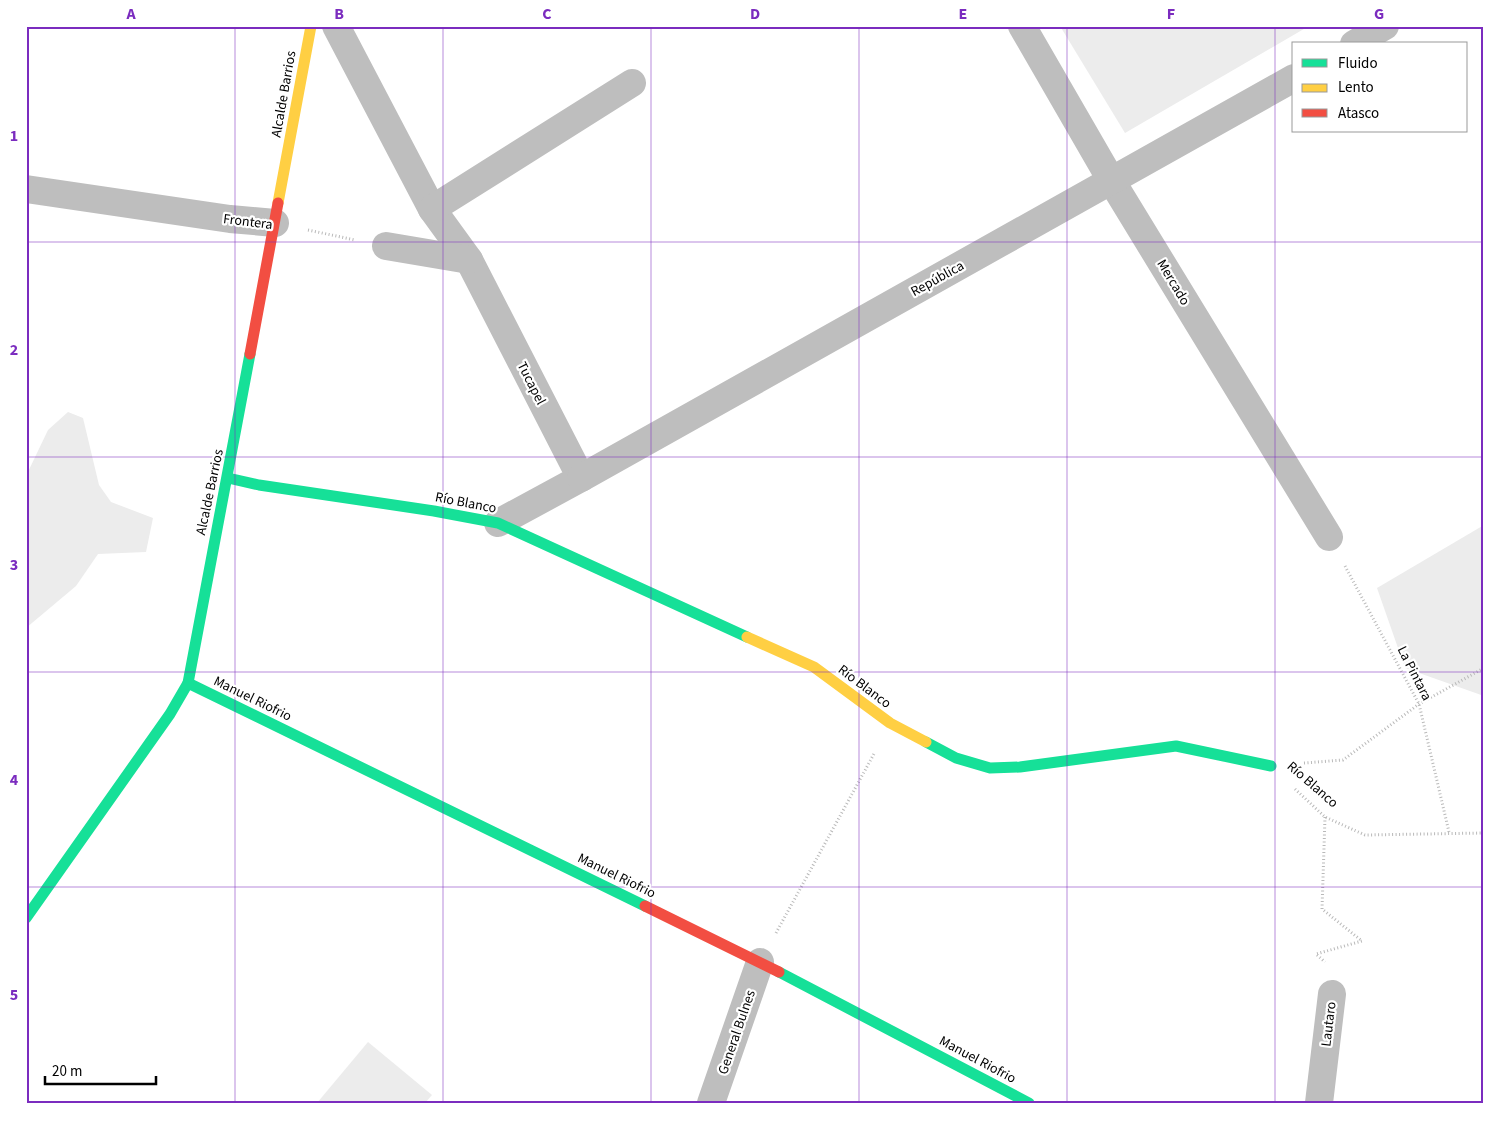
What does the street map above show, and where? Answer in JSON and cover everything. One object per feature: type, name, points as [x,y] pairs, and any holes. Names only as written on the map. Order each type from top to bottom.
[{"type":"street","name":"Alcalde Barrios","points":[[26,918],[170,714],[188,683],[228,478],[311,26]]},
{"type":"street","name":"Tucapel","points":[[336,26],[432,209],[469,260],[581,478]]},
{"type":"street","name":"Mercado","points":[[1022,26],[1111,180],[1330,537]]},
{"type":"street","points":[[1357,42],[1385,26]]},
{"type":"street","name":"República","points":[[581,478],[1292,79]]},
{"type":"street","points":[[432,209],[632,83]]},
{"type":"street","name":"Frontera","points":[[26,188],[275,224]]},
{"type":"street","points":[[386,246],[469,260]]},
{"type":"street","name":"Río Blanco","points":[[228,478],[259,485],[434,511],[498,523],[814,667],[890,723],[956,758],[990,768],[1020,767],[1176,746],[1271,766]]},
{"type":"street","points":[[498,523],[581,478]]},
{"type":"street","name":"Manuel Riofrio","points":[[188,683],[760,962],[1029,1103]]},
{"type":"street","name":"General Bulnes","points":[[711,1103],[760,962]]},
{"type":"street","name":"Lautaro","points":[[1319,1103],[1332,994]]},
{"type":"path","name":"Frontera","points":[[275,224],[386,246]]},
{"type":"path","name":"La Pintara","points":[[1330,537],[1419,704],[1449,832]]},
{"type":"path","points":[[1271,766],[1343,760],[1419,704],[1484,668]]},
{"type":"path","points":[[760,962],[890,723]]},
{"type":"path","name":"Río Blanco","points":[[1271,766],[1325,817],[1365,835],[1484,832]]},
{"type":"path","name":"Lautaro","points":[[1325,817],[1322,909],[1362,941],[1316,954],[1351,984],[1332,994]]},
{"type":"shaded area","points":[[1060,26],[1309,26],[1125,133]]},
{"type":"shaded area","points":[[68,412],[83,418],[99,485],[111,502],[153,518],[146,552],[98,554],[76,586],[26,628],[26,476],[48,430]]},
{"type":"shaded area","points":[[1484,525],[1484,696],[1405,668],[1377,588]]},
{"type":"shaded area","points":[[368,1042],[432,1095],[425,1103],[317,1103]]},
{"type":"traffic: fast","points":[[26,918],[170,714],[188,683],[250,354]]},
{"type":"traffic: fast","points":[[228,478],[259,485],[434,511],[498,523],[747,637]]},
{"type":"traffic: fast","points":[[188,683],[645,906]]},
{"type":"traffic: fast","points":[[926,742],[956,758],[990,768],[1020,767],[1176,746],[1271,766]]},
{"type":"traffic: fast","points":[[779,972],[1029,1103]]},
{"type":"traffic: slow","points":[[278,203],[311,26]]},
{"type":"traffic: slow","points":[[747,637],[814,667],[890,723],[926,742]]},
{"type":"traffic: jam","points":[[250,354],[278,203]]},
{"type":"traffic: jam","points":[[645,906],[779,972]]}]
